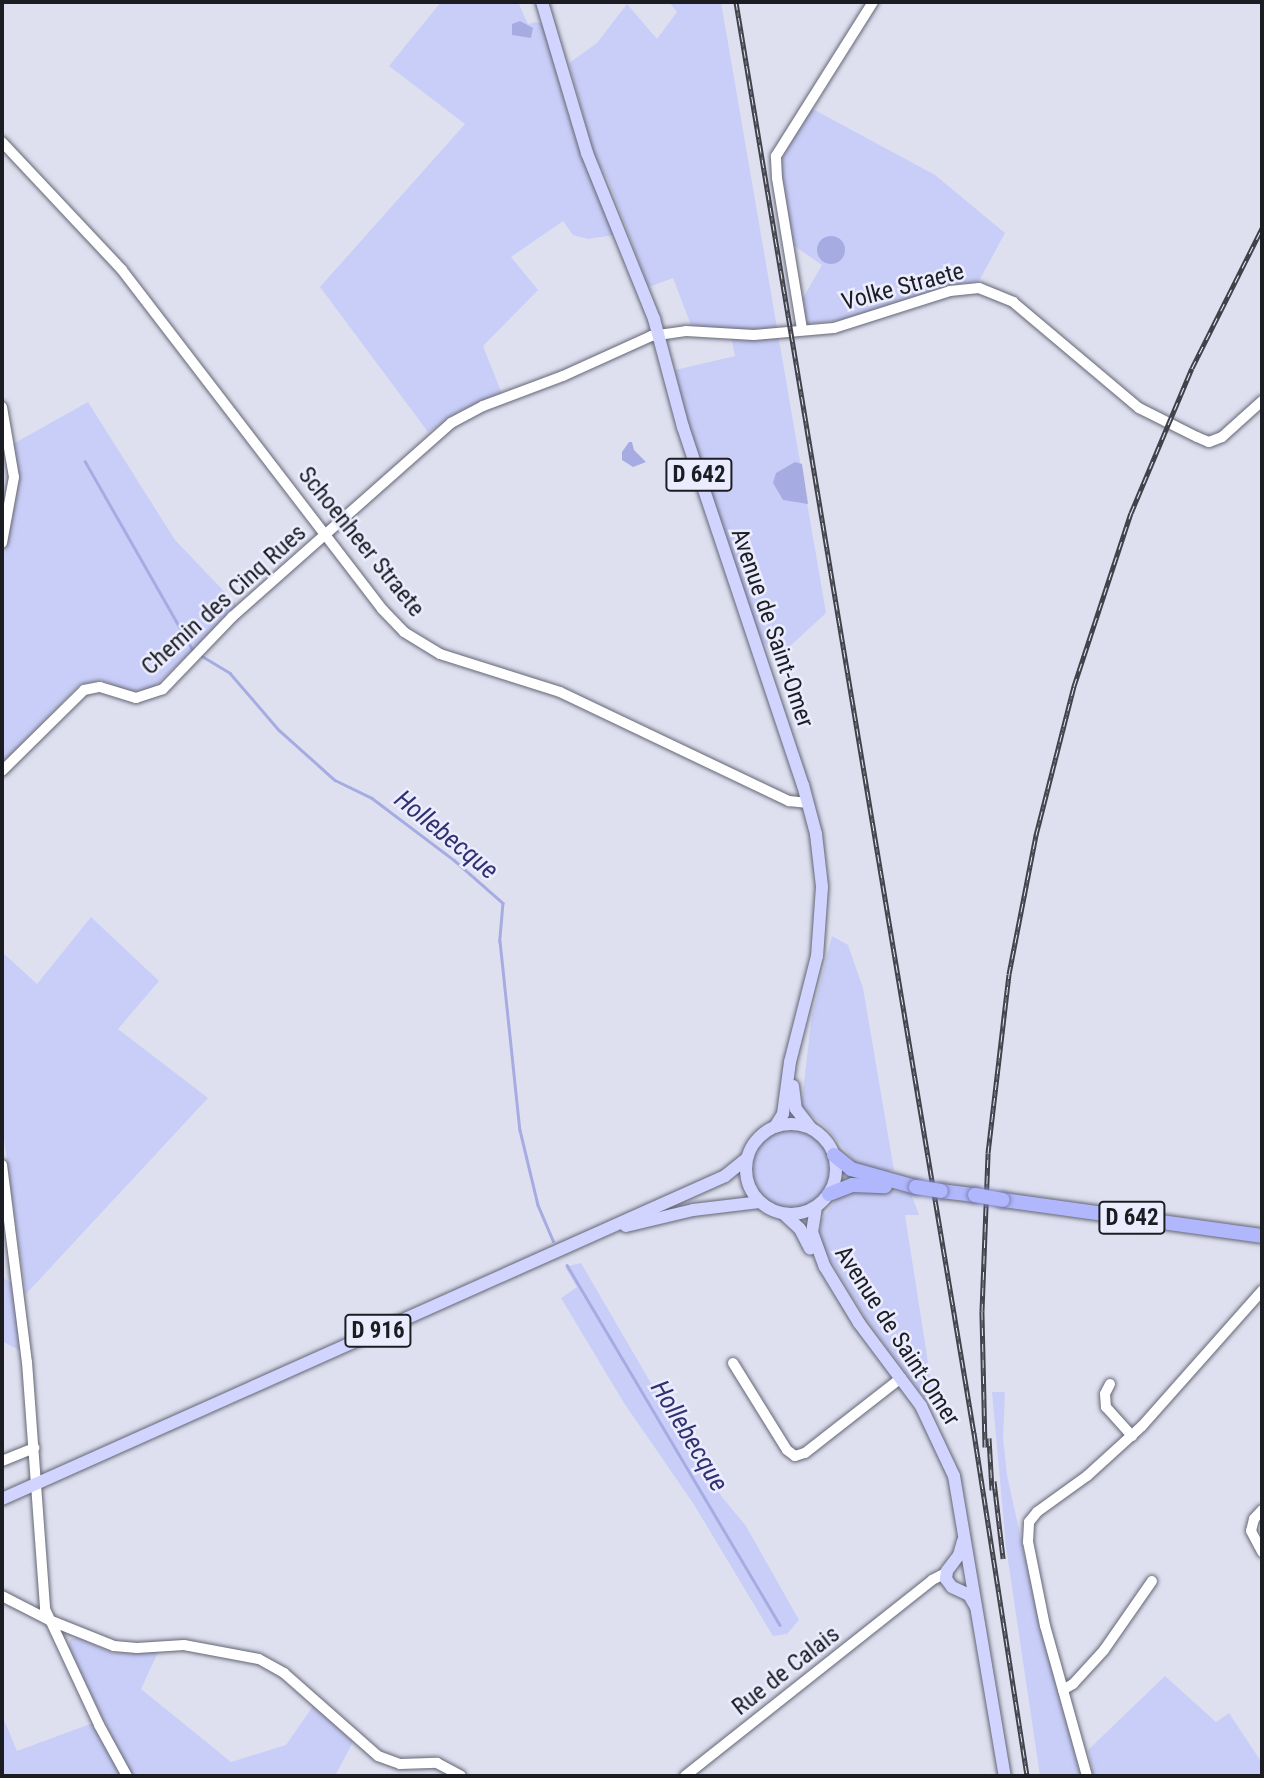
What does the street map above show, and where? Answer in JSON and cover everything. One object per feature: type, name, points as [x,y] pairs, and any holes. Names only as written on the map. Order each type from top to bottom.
[{"type":"highway","points":[[834,1156],[851,1169],[916,1187]]},
{"type":"highway","points":[[829,1194],[856,1184],[916,1187]]},
{"type":"highway","name":"D 642","points":[[916,1187],[1262,1237]]},
{"type":"main road","name":"Avenue de Saint-Omer","points":[[542,2],[587,153],[640,280],[658,334],[683,428],[808,803],[820,860],[821,915],[816,964],[789,1067],[783,1114],[775,1127]]},
{"type":"main road","name":"Avenue de Saint-Omer","points":[[798,1037],[793,1100],[798,1113],[811,1129]]},
{"type":"main road","points":[[791,1124],[811,1129],[824,1138],[834,1156],[836,1175],[829,1194],[816,1207],[801,1213],[784,1214],[760,1202],[749,1184],[747,1158],[757,1139],[775,1127],[791,1124]]},
{"type":"main road","name":"D 916","points":[[2,1499],[730,1174],[747,1158]]},
{"type":"main road","name":"D 916","points":[[582,1240],[676,1213],[736,1203],[760,1202]]},
{"type":"main road","name":"Avenue de Saint-Omer","points":[[816,1207],[812,1232],[822,1260],[928,1431],[951,1486],[963,1539],[952,1578]]},
{"type":"main road","name":"Avenue de Saint-Omer","points":[[784,1214],[803,1233],[825,1281],[849,1321],[930,1422],[952,1470],[960,1501],[1005,1776]]},
{"type":"main road","points":[[963,1563],[971,1573],[968,1586],[952,1578],[963,1563]]},
{"type":"main road","points":[[952,1578],[971,1597],[978,1610]]},
{"type":"street","points":[[802,330],[780,203],[776,156],[873,2]]},
{"type":"street","name":"Schoenheer Straete","points":[[2,142],[118,264],[389,617],[413,639],[429,648],[560,692],[789,801],[808,803]]},
{"type":"street","name":"Volke Straete","points":[[658,334],[693,331],[754,335],[850,324],[950,291],[979,288],[996,293],[1019,306],[1144,412],[1206,441],[1222,438],[1262,401]]},
{"type":"street","name":"Chemin des Cinq Rues","points":[[2,771],[83,690],[100,687],[136,698],[163,689],[232,617],[326,536],[420,448],[457,419],[658,334]]},
{"type":"street","points":[[2,407],[14,477],[2,543]]},
{"type":"street","points":[[2,1165],[20,1303],[45,1605],[127,1776]]},
{"type":"street","points":[[1087,1776],[1045,1626],[1027,1527],[1037,1511],[1087,1476],[1132,1436],[1262,1291]]},
{"type":"street","points":[[733,1363],[788,1450],[795,1456],[805,1453],[898,1380]]},
{"type":"street","points":[[1110,1384],[1105,1394],[1106,1406],[1132,1436]]},
{"type":"street","points":[[2,1461],[34,1448]]},
{"type":"street","points":[[1262,1510],[1254,1519],[1251,1531],[1262,1552]]},
{"type":"street","name":"Rue de Calais","points":[[685,1776],[913,1598],[932,1580],[952,1578]]},
{"type":"street","points":[[1063,1690],[1073,1684],[1104,1650],[1152,1581]]},
{"type":"street","points":[[2,1596],[50,1620],[119,1647],[184,1645],[259,1659],[290,1678],[378,1756],[400,1764],[438,1763],[461,1776]]},
{"type":"shaded area","points":[[441,2],[518,2],[528,24],[543,24],[569,117],[614,235],[588,239],[573,235],[563,221],[511,257],[538,290],[483,346],[502,394],[458,412],[428,432],[320,287],[465,124],[389,66]]},
{"type":"shaded area","points":[[669,2],[721,2],[826,613],[775,660],[755,628],[686,416],[675,370],[735,356],[730,331],[691,325],[673,278],[649,287],[608,180],[594,154],[569,63],[597,43],[627,4],[657,39],[677,12]]},
{"type":"shaded area","points":[[520,21],[533,28],[531,38],[512,35],[512,24]]},
{"type":"shaded area","points":[[811,108],[935,175],[1005,233],[979,281],[952,285],[842,320],[808,324],[800,303],[822,265],[790,243],[781,165],[785,150]]},
{"type":"shaded area","points":[[831,236],[841,240],[845,250],[841,260],[831,264],[821,260],[817,250],[821,240]]},
{"type":"shaded area","points":[[88,402],[175,540],[238,606],[153,688],[131,692],[101,680],[79,685],[2,763],[2,562],[17,493],[13,444]]},
{"type":"shaded area","points":[[629,442],[632,442],[634,450],[646,462],[633,467],[622,460],[622,452]]},
{"type":"shaded area","points":[[795,462],[802,464],[808,504],[783,500],[773,483],[776,473]]},
{"type":"shaded area","points":[[91,917],[159,981],[118,1029],[208,1098],[26,1294],[3,1132],[2,952],[37,984]]},
{"type":"shaded area","points":[[832,936],[848,945],[863,988],[894,1170],[883,1172],[858,1165],[826,1127],[801,1107],[812,1015]]},
{"type":"shaded area","points":[[792,1130],[807,1133],[820,1141],[828,1154],[831,1169],[828,1184],[820,1197],[807,1205],[792,1208],[777,1205],[764,1197],[756,1184],[753,1169],[756,1154],[764,1141],[777,1133]]},
{"type":"shaded area","points":[[883,1190],[911,1193],[919,1215],[905,1215],[934,1401],[927,1401],[866,1319],[820,1242],[821,1220],[841,1193]]},
{"type":"shaded area","points":[[581,1263],[666,1409],[722,1497],[746,1526],[799,1620],[787,1634],[773,1636],[693,1503],[624,1403],[561,1298],[577,1287],[565,1267]]},
{"type":"shaded area","points":[[3,1278],[17,1286],[22,1352],[2,1341]]},
{"type":"shaded area","points":[[992,1392],[1005,1392],[1003,1438],[1007,1475],[1040,1625],[1081,1776],[1040,1776],[1006,1547]]},
{"type":"shaded area","points":[[78,1638],[113,1653],[159,1650],[141,1689],[231,1762],[286,1745],[313,1706],[353,1742],[335,1776],[132,1776],[68,1649],[70,1639]]},
{"type":"shaded area","points":[[1165,1676],[1216,1722],[1229,1713],[1262,1763],[1262,1776],[1094,1776],[1088,1750]]},
{"type":"shaded area","points":[[2,1715],[17,1751],[93,1723],[121,1776],[2,1776]]},
{"type":"waterway","name":"Hollebecque","points":[[85,461],[193,650]]},
{"type":"waterway","name":"Hollebecque","points":[[202,656],[230,673],[279,730],[335,780],[372,798],[454,860],[503,903],[500,941],[520,1130],[538,1205],[553,1241]]},
{"type":"waterway","name":"Hollebecque","points":[[567,1265],[780,1625]]},
{"type":"railway","points":[[736,2],[974,1433],[1027,1776]]},
{"type":"railway","points":[[985,1447],[982,1311],[988,1153],[1009,974],[1036,835],[1074,686],[1131,513],[1192,368],[1262,228]]},
{"type":"railway","points":[[989,1438],[992,1490]]},
{"type":"railway","points":[[994,1481],[1003,1558]]}]
